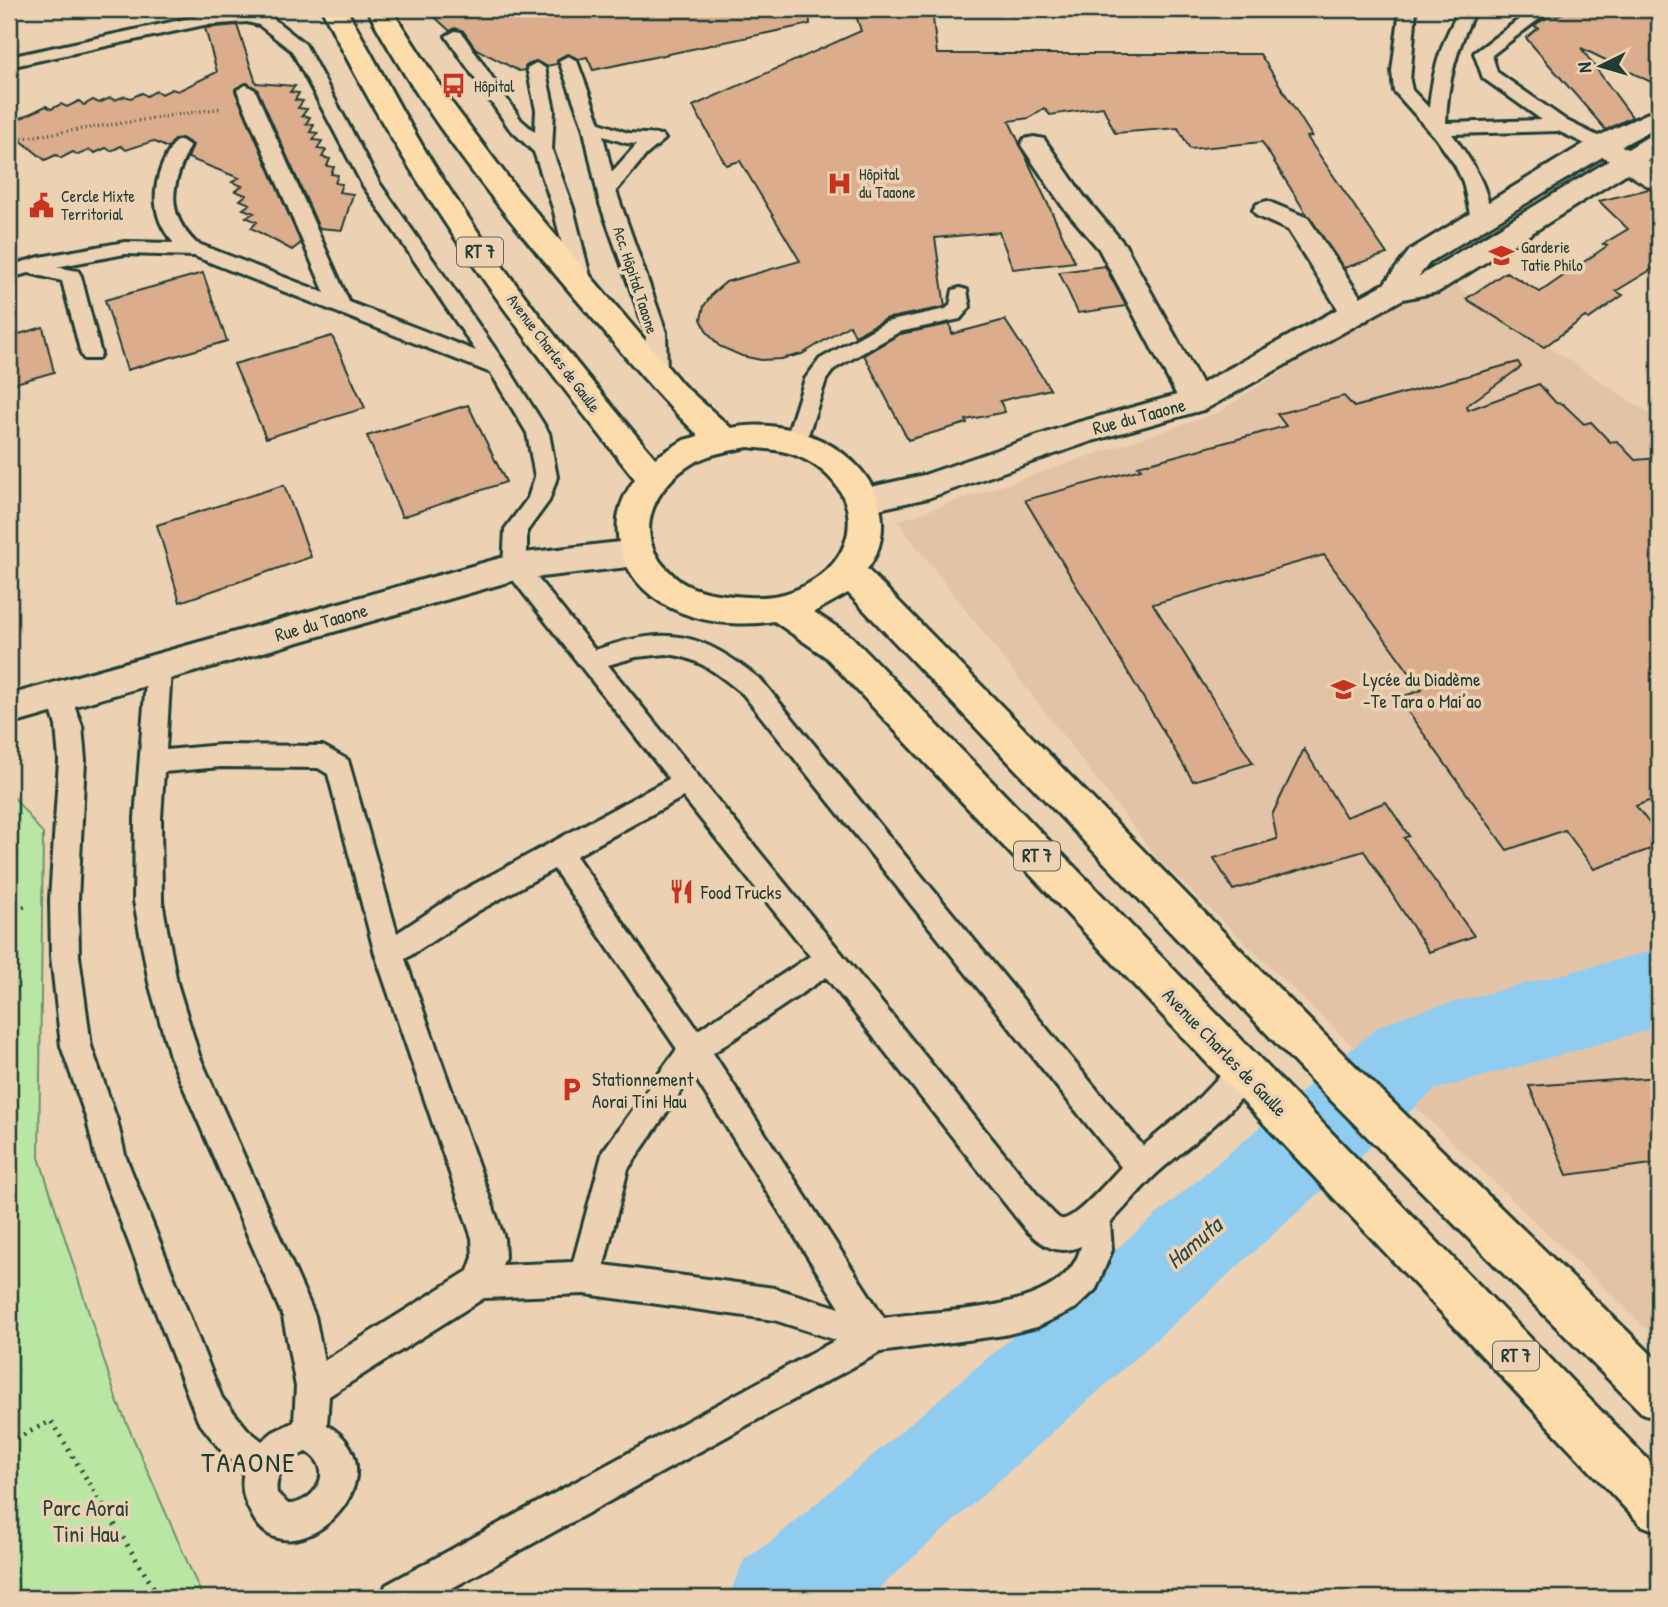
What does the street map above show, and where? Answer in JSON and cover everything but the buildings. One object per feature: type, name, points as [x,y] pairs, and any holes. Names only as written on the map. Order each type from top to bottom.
[{"type":"main road","name":"Avenue Charles de Gaulle","points":[[334,9],[424,170],[496,275],[607,423],[652,477]]},
{"type":"main road","name":"RT 7","points":[[379,9],[426,85],[492,179],[672,393],[723,439]]},
{"type":"main road","name":"Rue du Taaone","points":[[1395,291],[1420,256],[1602,145],[1659,116]]},
{"type":"main road","name":"Rue du Taaone","points":[[865,500],[928,486],[1083,432],[1195,401],[1395,291],[1428,285],[1659,142]]},
{"type":"main road","points":[[1034,145],[1073,201],[1111,245],[1195,401]]},
{"type":"main road","points":[[1602,145],[1631,161],[1659,183]]},
{"type":"main road","points":[[1267,210],[1298,224],[1356,313]]},
{"type":"main road","points":[[760,436],[796,442],[820,451],[840,464],[855,481],[865,500],[868,529],[865,544],[848,571],[819,594],[781,608],[748,612],[700,605],[661,584],[651,575],[637,553],[632,534],[633,513],[640,494],[652,477],[684,453],[723,439],[760,436]]},
{"type":"main road","name":"Rue du Taaone","points":[[9,710],[515,567],[637,553]]},
{"type":"main road","points":[[848,571],[1328,1068],[1659,1396]]},
{"type":"main road","name":"Avenue Charles de Gaulle","points":[[781,608],[839,646],[1659,1507]]},
{"type":"lane","points":[[247,17],[269,9]]},
{"type":"lane","points":[[1408,9],[1409,29],[1400,78],[1404,91],[1469,170],[1479,199],[1479,219]]},
{"type":"lane","points":[[1437,129],[1437,92],[1452,37],[1468,9]]},
{"type":"lane","points":[[1489,74],[1483,53],[1544,9]]},
{"type":"lane","points":[[9,62],[204,19],[247,17],[265,21],[299,48],[371,184],[498,368],[538,433],[546,477],[538,501],[516,529],[515,567],[1037,1219],[1053,1234],[1070,1235],[1094,1218],[1141,1168],[1204,1114],[1244,1071]]},
{"type":"lane","points":[[455,36],[515,124],[543,150]]},
{"type":"lane","name":"Acc. Hôpital Taaone","points":[[568,61],[592,125],[606,191],[656,332],[656,371]]},
{"type":"lane","points":[[536,68],[545,110],[543,150],[563,208],[583,288]]},
{"type":"lane","points":[[1444,69],[1489,74],[1561,125],[1602,145]]},
{"type":"lane","points":[[248,96],[341,307]]},
{"type":"lane","points":[[592,125],[625,138],[656,139],[639,151],[606,191]]},
{"type":"lane","points":[[1437,129],[1561,125]]},
{"type":"lane","points":[[181,146],[168,172],[163,203],[170,227],[177,238],[195,250],[498,368]]},
{"type":"lane","points":[[18,269],[100,252],[143,247],[195,250]]},
{"type":"lane","points":[[18,269],[71,276],[100,252]]},
{"type":"lane","points":[[71,276],[91,354]]},
{"type":"lane","points":[[796,442],[816,379],[827,363],[892,327],[953,314],[960,307],[960,295]]},
{"type":"lane","points":[[590,661],[640,645],[674,643],[712,657],[752,687],[1141,1168]]},
{"type":"lane","points":[[159,668],[148,818],[148,901],[163,983],[185,1056],[299,1316],[313,1387],[310,1434]]},
{"type":"lane","points":[[59,696],[69,726],[72,760],[64,900],[65,956],[76,1046],[102,1119],[110,1155],[210,1409],[236,1442],[264,1465]]},
{"type":"lane","points":[[152,762],[221,756],[323,757],[339,768],[389,954],[488,1238],[489,1257],[480,1282]]},
{"type":"lane","points":[[389,954],[468,902],[687,782]]},
{"type":"lane","points":[[558,853],[694,1049],[876,1336]]},
{"type":"lane","points":[[584,1278],[614,1162],[694,1049],[829,959]]},
{"type":"lane","points":[[399,1598],[876,1336],[898,1330],[998,1322],[1056,1304],[1086,1277],[1097,1250],[1094,1218]]},
{"type":"lane","points":[[313,1387],[480,1282],[584,1278],[774,1304],[876,1336]]},
{"type":"lane","points":[[310,1434],[326,1440],[337,1452],[340,1471],[335,1491],[324,1508],[306,1519],[288,1523],[272,1517],[262,1503],[259,1485],[264,1465],[276,1448],[292,1437],[310,1434]]},
{"type":"path","points":[[9,140],[248,96]]},
{"type":"path","points":[[9,1442],[51,1421],[160,1598]]},
{"type":"shaded area","name":"Lycée du Diadème -Te Tara o Mai’ao","points":[[1436,272],[1659,420],[1659,1341],[1158,859],[897,521],[1217,413]]},
{"type":"green space","name":"Parc Aorai Tini Hau","points":[[9,791],[43,834],[39,1157],[117,1401],[203,1598],[9,1598]]},
{"type":"waterway","name":"Hamuta","points":[[782,1598],[811,1578],[1409,1056],[1659,988]]},
{"type":"place","name":"Hôpital","points":[[454,86]]},
{"type":"place","name":"Hôpital du Taaone","points":[[839,183]]},
{"type":"place","name":"Cercle Mixte Territorial","points":[[41,205]]},
{"type":"place","name":"Garderie Tatie Philo","points":[[1501,256]]},
{"type":"place","name":"Lycée du Diadème -Te Tara o Mai’ao","points":[[1343,690]]},
{"type":"place","name":"Food Trucks","points":[[681,892]]},
{"type":"place","name":"Stationnement Aorai Tini Hau","points":[[572,1090]]},
{"type":"district","name":"TAAONE","points":[[249,1462]]}]
